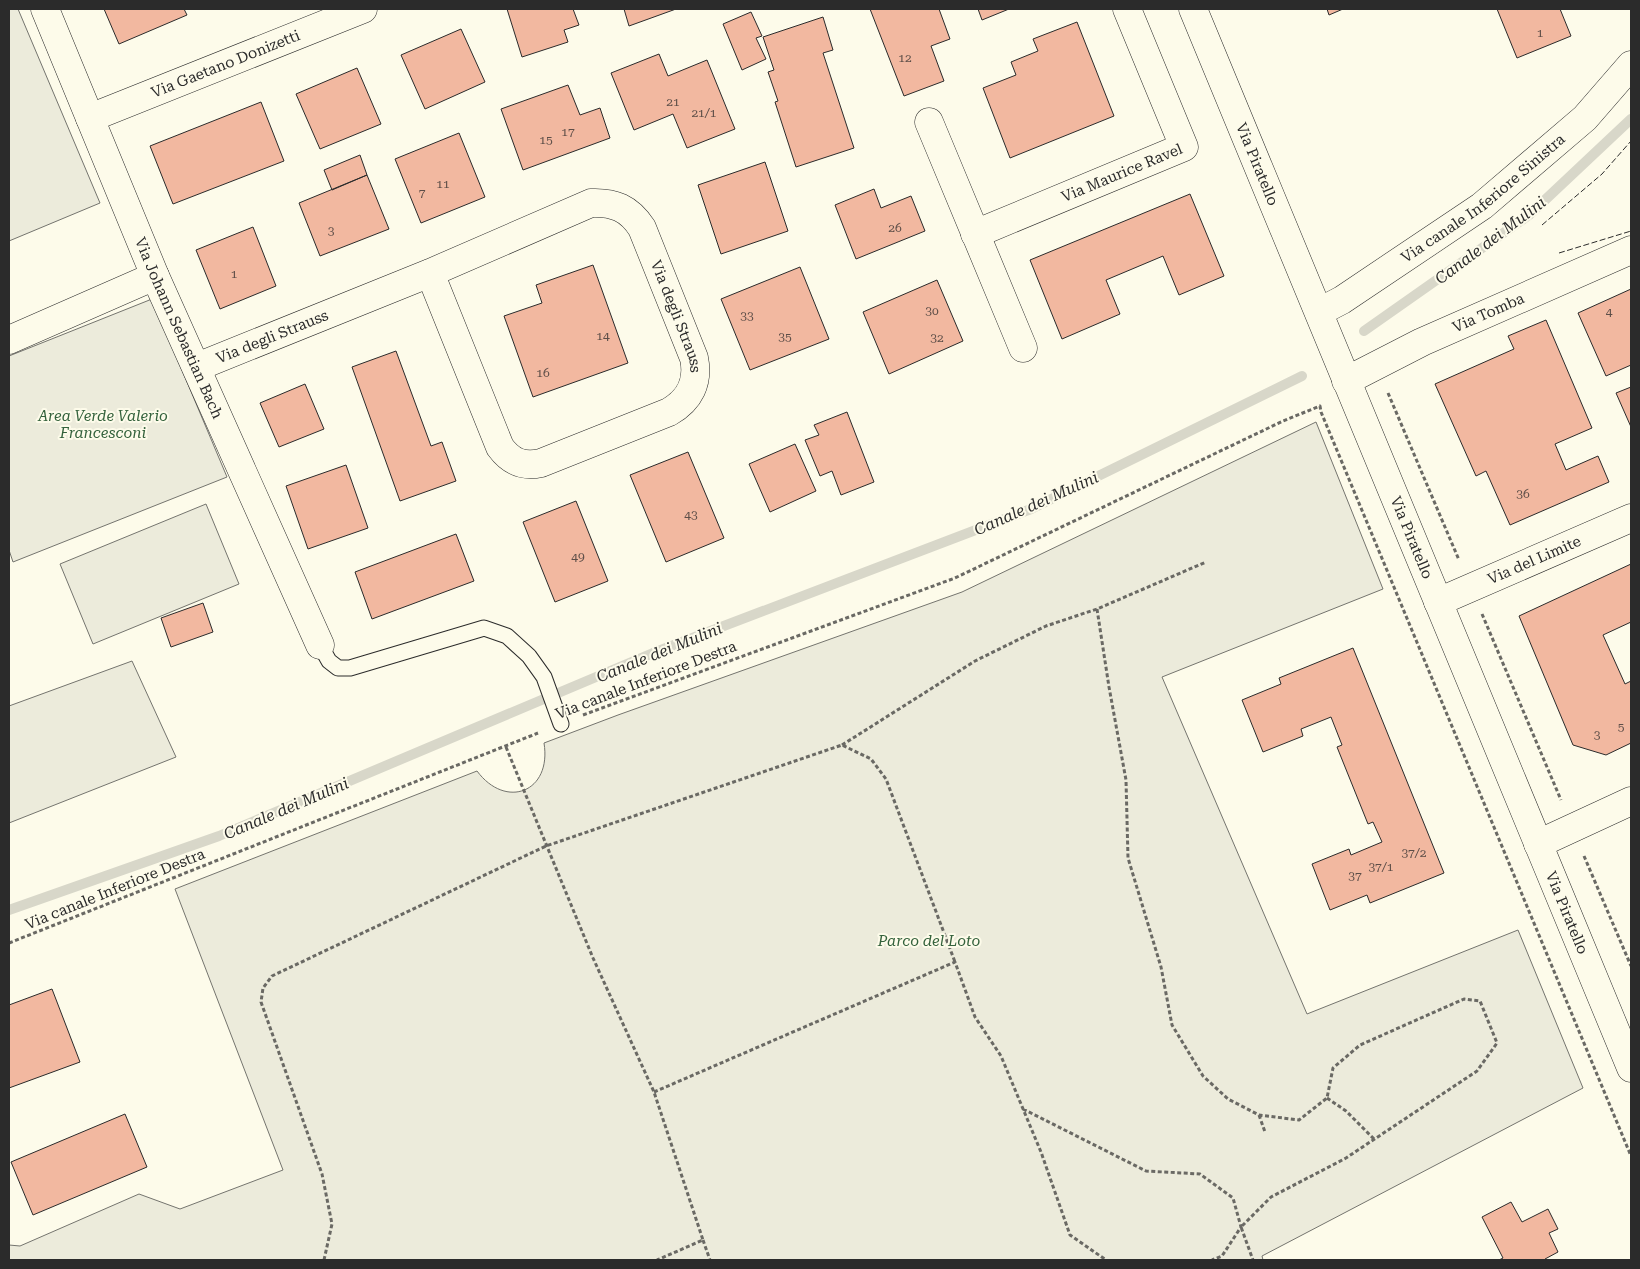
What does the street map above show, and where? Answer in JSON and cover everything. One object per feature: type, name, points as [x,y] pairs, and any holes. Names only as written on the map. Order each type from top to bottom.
[{"type":"street","name":"Via Johann Sebastian Bach","points":[[45,9],[155,276],[320,646]]},
{"type":"street","name":"Via Gaetano Donizetti","points":[[90,118],[363,9]]},
{"type":"street","name":"Via Maurice Ravel","points":[[975,234],[1184,147],[1127,9]]},
{"type":"street","name":"Via Piratello","points":[[1193,9],[1631,1068]]},
{"type":"street","name":"Via canale Inferiore Sinistra","points":[[1318,312],[1342,300],[1482,206],[1585,118],[1631,65]]},
{"type":"street","points":[[929,122],[1023,348]]},
{"type":"street","name":"Via degli Strauss","points":[[197,367],[430,273],[591,203],[605,202],[618,206],[636,218],[642,228],[694,358],[696,374],[692,389],[683,403],[669,412],[542,463],[524,465],[515,462],[506,456],[500,447],[430,273]]},
{"type":"street","name":"Via Tomba","points":[[1346,381],[1422,342],[1631,250]]},
{"type":"street","points":[[9,340],[155,276]]},
{"type":"street","name":"Via del Limite","points":[[1438,602],[1631,518]]},
{"type":"street","points":[[1538,844],[1631,801]]},
{"type":"lane","points":[[320,646],[329,661],[338,668],[350,668],[484,628],[507,636],[529,656],[544,677],[561,724]]},
{"type":"path","points":[[1377,365],[1631,966]]},
{"type":"path","name":"Via canale Inferiore Destra","points":[[9,943],[616,702],[955,578],[1283,421],[1320,406],[1631,1156]]},
{"type":"path","points":[[324,1260],[332,1224],[322,1174],[261,1002],[262,988],[272,976],[546,846],[842,745],[975,661],[1046,626],[1097,609],[1206,562]]},
{"type":"path","points":[[1097,609],[1126,780],[1128,858],[1161,967],[1172,1025],[1203,1076],[1228,1099],[1259,1115],[1299,1120],[1328,1098],[1333,1068],[1360,1044],[1464,999],[1480,1001],[1497,1043],[1477,1071],[1346,1158],[1271,1197],[1242,1227],[1222,1256],[1212,1260]]},
{"type":"path","points":[[842,745],[871,759],[886,779],[975,1017],[1001,1056],[1041,1152],[1070,1235],[1106,1260]]},
{"type":"path","points":[[506,747],[593,958],[654,1092],[710,1260]]},
{"type":"path","points":[[654,1092],[955,962]]},
{"type":"path","points":[[1328,1098],[1346,1111],[1374,1139]]},
{"type":"path","points":[[1022,1109],[1146,1171],[1200,1174],[1232,1198],[1253,1260]]},
{"type":"path","points":[[1259,1115],[1264,1132]]},
{"type":"path","points":[[657,1260],[703,1240]]},
{"type":"green space","points":[[9,9],[18,9],[100,203],[9,241]]},
{"type":"green space","name":"Area Verde Valerio Francesconi","points":[[152,299],[227,477],[13,562],[9,550],[9,356]]},
{"type":"green space","name":"Parco del Loto","points":[[1316,422],[1383,589],[1162,677],[1307,1014],[1518,930],[1583,1088],[1262,1256],[1263,1260],[9,1260],[9,1245],[20,1246],[139,1194],[180,1209],[283,1170],[175,889],[477,771],[489,783],[501,790],[513,792],[524,790],[534,784],[541,774],[545,760],[544,743],[962,592]]},
{"type":"green space","points":[[206,504],[239,584],[93,644],[60,564]]},
{"type":"green space","points":[[132,661],[176,757],[9,823],[9,706]]},
{"type":"building","points":[[104,9],[184,9],[187,15],[119,44]]},
{"type":"building","points":[[507,9],[573,9],[579,25],[564,30],[568,42],[522,57]]},
{"type":"building","points":[[624,9],[676,9],[629,26]]},
{"type":"building","points":[[870,9],[939,9],[950,39],[931,46],[944,81],[904,96]]},
{"type":"building","points":[[978,9],[1009,9],[982,20]]},
{"type":"building","points":[[1327,9],[1343,9],[1329,15]]},
{"type":"building","points":[[1497,9],[1560,9],[1571,36],[1517,58]]},
{"type":"building","points":[[751,12],[762,36],[756,38],[766,59],[742,70],[723,24]]},
{"type":"building","points":[[823,17],[833,50],[823,53],[854,148],[796,167],[775,102],[778,101],[768,72],[774,70],[763,37]]},
{"type":"building","points":[[1077,22],[1114,116],[1010,158],[983,88],[1016,75],[1011,62],[1038,51],[1033,39]]},
{"type":"building","points":[[461,29],[485,82],[425,109],[401,55]]},
{"type":"building","points":[[659,54],[668,76],[707,60],[735,129],[687,148],[673,114],[634,130],[611,73]]},
{"type":"building","points":[[357,68],[381,124],[320,149],[296,94]]},
{"type":"building","points":[[568,85],[580,115],[600,108],[610,138],[523,170],[501,109]]},
{"type":"building","points":[[261,102],[284,161],[173,204],[150,146]]},
{"type":"building","points":[[459,133],[485,197],[421,223],[395,159]]},
{"type":"building","points":[[360,155],[367,175],[332,190],[324,170]]},
{"type":"building","points":[[765,162],[788,231],[721,254],[698,185]]},
{"type":"building","points":[[367,175],[389,229],[320,256],[299,203]]},
{"type":"building","points":[[874,189],[881,208],[911,196],[925,231],[856,259],[835,205]]},
{"type":"building","points":[[1190,194],[1224,276],[1179,295],[1163,256],[1106,280],[1120,314],[1062,339],[1030,260]]},
{"type":"building","points":[[253,227],[276,286],[220,309],[196,250]]},
{"type":"building","points":[[593,265],[628,363],[533,397],[504,316],[542,303],[536,285]]},
{"type":"building","points":[[800,267],[829,339],[750,370],[721,299]]},
{"type":"building","points":[[937,280],[963,341],[889,374],[863,312]]},
{"type":"building","points":[[1631,289],[1631,365],[1606,376],[1578,313]]},
{"type":"building","points":[[1546,320],[1592,428],[1555,444],[1566,470],[1598,456],[1609,482],[1510,525],[1486,471],[1476,476],[1435,384],[1514,349],[1508,336]]},
{"type":"building","points":[[396,351],[431,446],[442,442],[456,481],[400,501],[352,367]]},
{"type":"building","points":[[305,384],[324,429],[279,447],[260,403]]},
{"type":"building","points":[[1631,387],[1631,427],[1616,393]]},
{"type":"building","points":[[847,412],[874,482],[841,495],[832,471],[820,476],[805,440],[819,435],[814,425]]},
{"type":"building","points":[[795,444],[816,491],[770,512],[749,464]]},
{"type":"building","points":[[688,452],[724,538],[666,562],[630,475]]},
{"type":"building","points":[[346,465],[368,528],[308,549],[286,486]]},
{"type":"building","points":[[576,501],[608,581],[555,602],[523,522]]},
{"type":"building","points":[[456,534],[474,581],[372,619],[355,572]]},
{"type":"building","points":[[1631,564],[1631,622],[1603,635],[1625,684],[1631,681],[1631,743],[1606,755],[1573,745],[1519,616]]},
{"type":"building","points":[[203,603],[213,632],[171,647],[161,618]]},
{"type":"building","points":[[1353,648],[1444,873],[1370,903],[1367,895],[1330,910],[1312,864],[1349,849],[1351,855],[1382,842],[1373,822],[1368,824],[1337,747],[1342,745],[1331,717],[1301,729],[1303,736],[1263,752],[1242,700],[1281,684],[1279,678]]},
{"type":"building","points":[[52,989],[80,1062],[9,1088],[9,1005]]},
{"type":"building","points":[[125,1114],[147,1167],[33,1215],[11,1162]]},
{"type":"building","points":[[1511,1202],[1522,1222],[1548,1209],[1558,1229],[1549,1233],[1558,1252],[1546,1260],[1499,1260],[1503,1258],[1482,1217]]},
{"type":"waterway","name":"Canale dei Mulini","points":[[1364,331],[1529,215],[1631,119]]},
{"type":"waterway","name":"Canale dei Mulini","points":[[9,910],[219,836],[653,653],[1031,509],[1302,376]]},
{"type":"fence","points":[[1542,225],[1602,174],[1631,141]]},
{"type":"fence","points":[[1559,253],[1631,231]]}]
